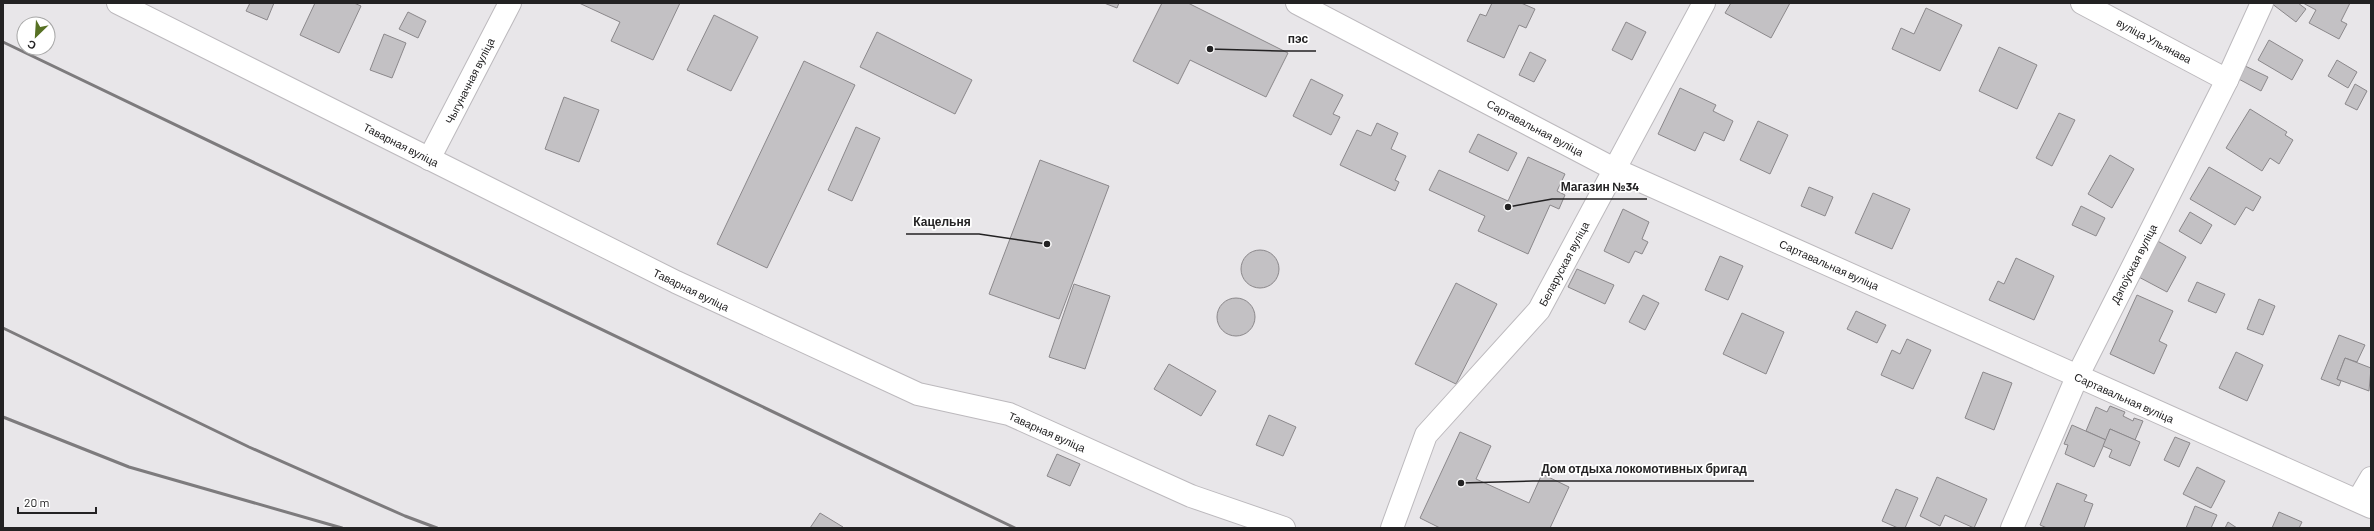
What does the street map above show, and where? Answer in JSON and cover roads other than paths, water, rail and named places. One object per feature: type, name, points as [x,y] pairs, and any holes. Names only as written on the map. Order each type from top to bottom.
[{"type":"street","name":"Таварная вуліца","points":[[118,3],[721,305],[918,394],[1009,414],[1191,496],[1284,528]]},
{"type":"street","name":"Чыгуначная вуліца","points":[[429,159],[510,3]]},
{"type":"street","name":"Сартавальная вуліца","points":[[1296,3],[1614,169],[2076,376],[2365,503]]},
{"type":"street","name":"Беларуская вуліца","points":[[1392,528],[1426,435],[1539,310],[1704,3]]},
{"type":"street","name":"вуліца Ульянава","points":[[2082,3],[2227,80]]},
{"type":"street","name":"Дэпоўская вуліца","points":[[2012,528],[2076,376],[2227,80],[2262,3]]},
{"type":"street","points":[[2365,503],[2371,478]]},
{"type":"railway","points":[[3,42],[1015,528]]},
{"type":"railway","points":[[3,328],[249,447],[405,516],[437,528]]},
{"type":"railway","points":[[3,417],[129,467],[342,528]]},
{"type":"place","name":"пэс","points":[[1210,49]]},
{"type":"place","name":"Магазин №34","points":[[1508,207]]},
{"type":"place","name":"Кацельня","points":[[1047,244]]},
{"type":"place","name":"Дом отдыха локомотивных бригад","points":[[1461,483]]}]
